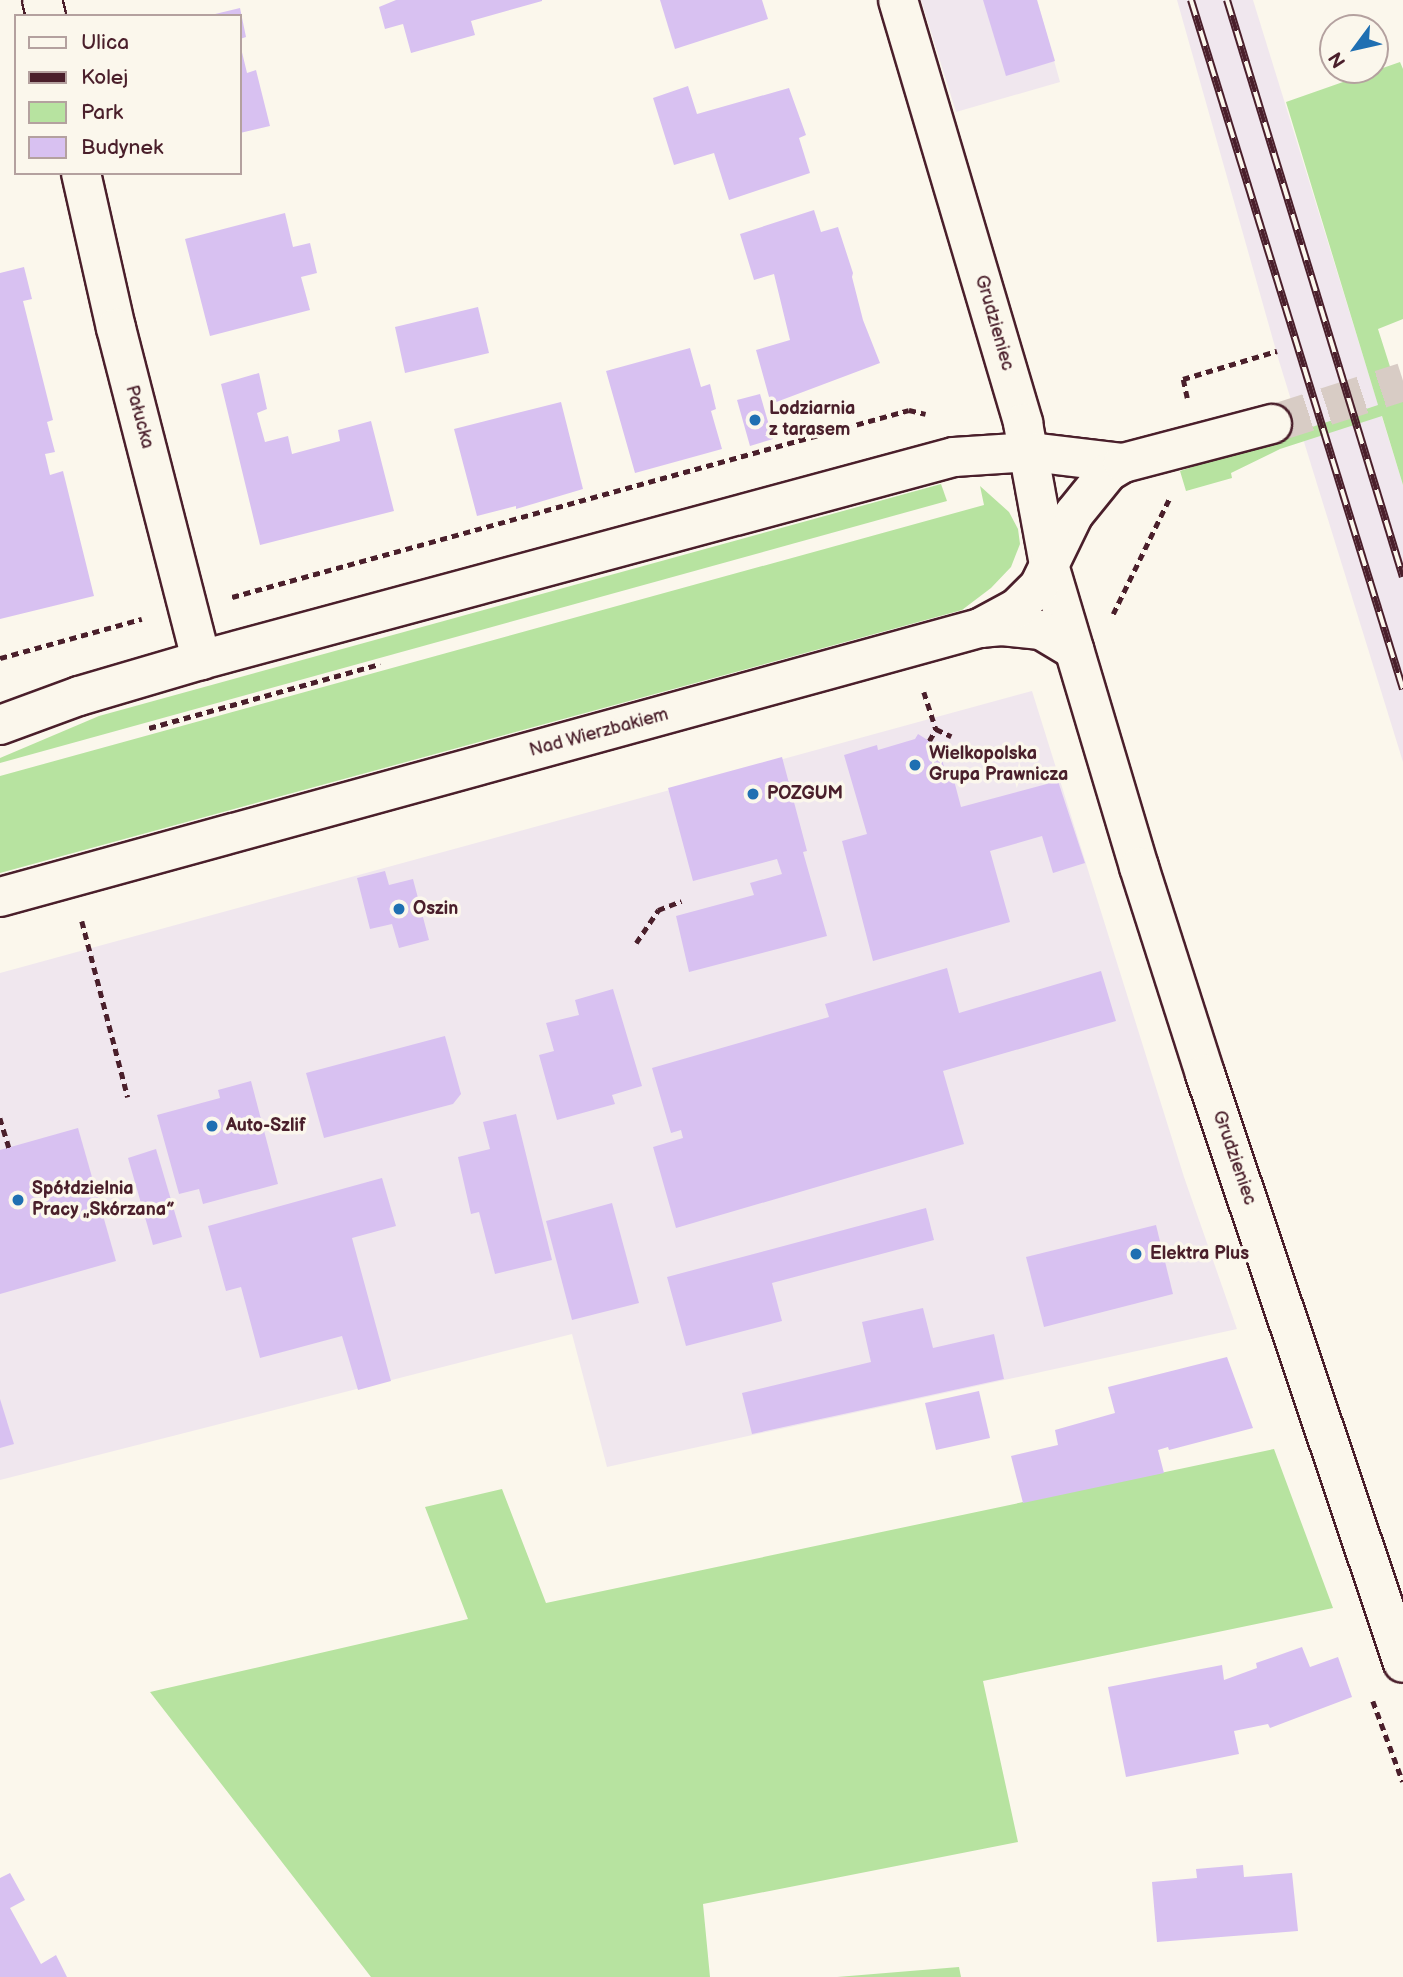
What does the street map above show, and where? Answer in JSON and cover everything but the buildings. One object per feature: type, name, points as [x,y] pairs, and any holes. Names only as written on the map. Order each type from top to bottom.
[{"type":"street","name":"Grudzieniec","points":[[898,0],[1031,452],[1049,565],[1074,650],[1205,1074],[1403,1663]]},
{"type":"street","name":"Pałucka","points":[[81,175],[116,328],[201,660]]},
{"type":"street","name":"Nad Wierzbakiem","points":[[0,897],[980,628],[1023,603],[1039,586],[1074,514],[1108,472],[1123,463],[1272,424]]},
{"type":"street","name":"Nad Wierzbakiem","points":[[0,725],[79,696],[201,660],[954,457],[1031,452],[1123,463]]},
{"type":"street","points":[[980,628],[1002,626],[1041,630],[1074,650]]},
{"type":"path","points":[[1188,403],[1182,379],[1277,351]]},
{"type":"path","points":[[0,658],[909,410],[943,419],[954,457]]},
{"type":"path","points":[[923,691],[936,729],[951,736]]},
{"type":"path","points":[[929,741],[936,729]]},
{"type":"path","points":[[636,943],[658,909],[681,901]]},
{"type":"path","points":[[82,920],[128,1097]]},
{"type":"path","points":[[0,1118],[9,1147]]},
{"type":"shaded area","points":[[921,0],[1037,0],[1060,82],[956,112]]},
{"type":"shaded area","points":[[1177,0],[1253,0],[1403,485],[1403,762],[1279,361]]},
{"type":"shaded area","points":[[1032,691],[1184,1177],[1237,1329],[607,1467],[572,1334],[0,1480],[0,973]]},
{"type":"green space","points":[[1400,62],[1403,69],[1403,319],[1378,329],[1400,398],[1403,397],[1403,485],[1382,416],[1280,449],[1231,473],[1232,478],[1186,491],[1180,471],[1378,405],[1286,102],[1337,84],[1389,84],[1389,66]]},
{"type":"green space","points":[[941,484],[947,501],[0,763],[0,758],[99,716]]},
{"type":"green space","points":[[980,486],[1009,512],[1018,529],[1020,544],[1011,567],[991,588],[962,610],[0,873],[0,776],[984,505]]},
{"type":"green space","points":[[1274,1449],[1333,1608],[983,1681],[1018,1842],[703,1904],[710,1977],[371,1977],[150,1692],[468,1619],[425,1507],[502,1489],[546,1603]]},
{"type":"green space","points":[[959,1967],[961,1977],[837,1977]]},
{"type":"tunnel","points":[[1272,424],[1403,382]]},
{"type":"railway","points":[[1191,0],[1403,689]]},
{"type":"railway","points":[[1227,0],[1403,577]]},
{"type":"place","name":"Lodziarnia z tarasem","points":[[755,420]]},
{"type":"place","name":"Wielkopolska Grupa Prawnicza","points":[[915,765]]},
{"type":"place","name":"POZGUM","points":[[753,794]]},
{"type":"place","name":"Oszin","points":[[399,909]]},
{"type":"place","name":"Auto-Szlif","points":[[212,1126]]},
{"type":"place","name":"Spółdzielnia Pracy „Skórzana”","points":[[18,1200]]},
{"type":"place","name":"Elektra Plus","points":[[1136,1254]]}]
